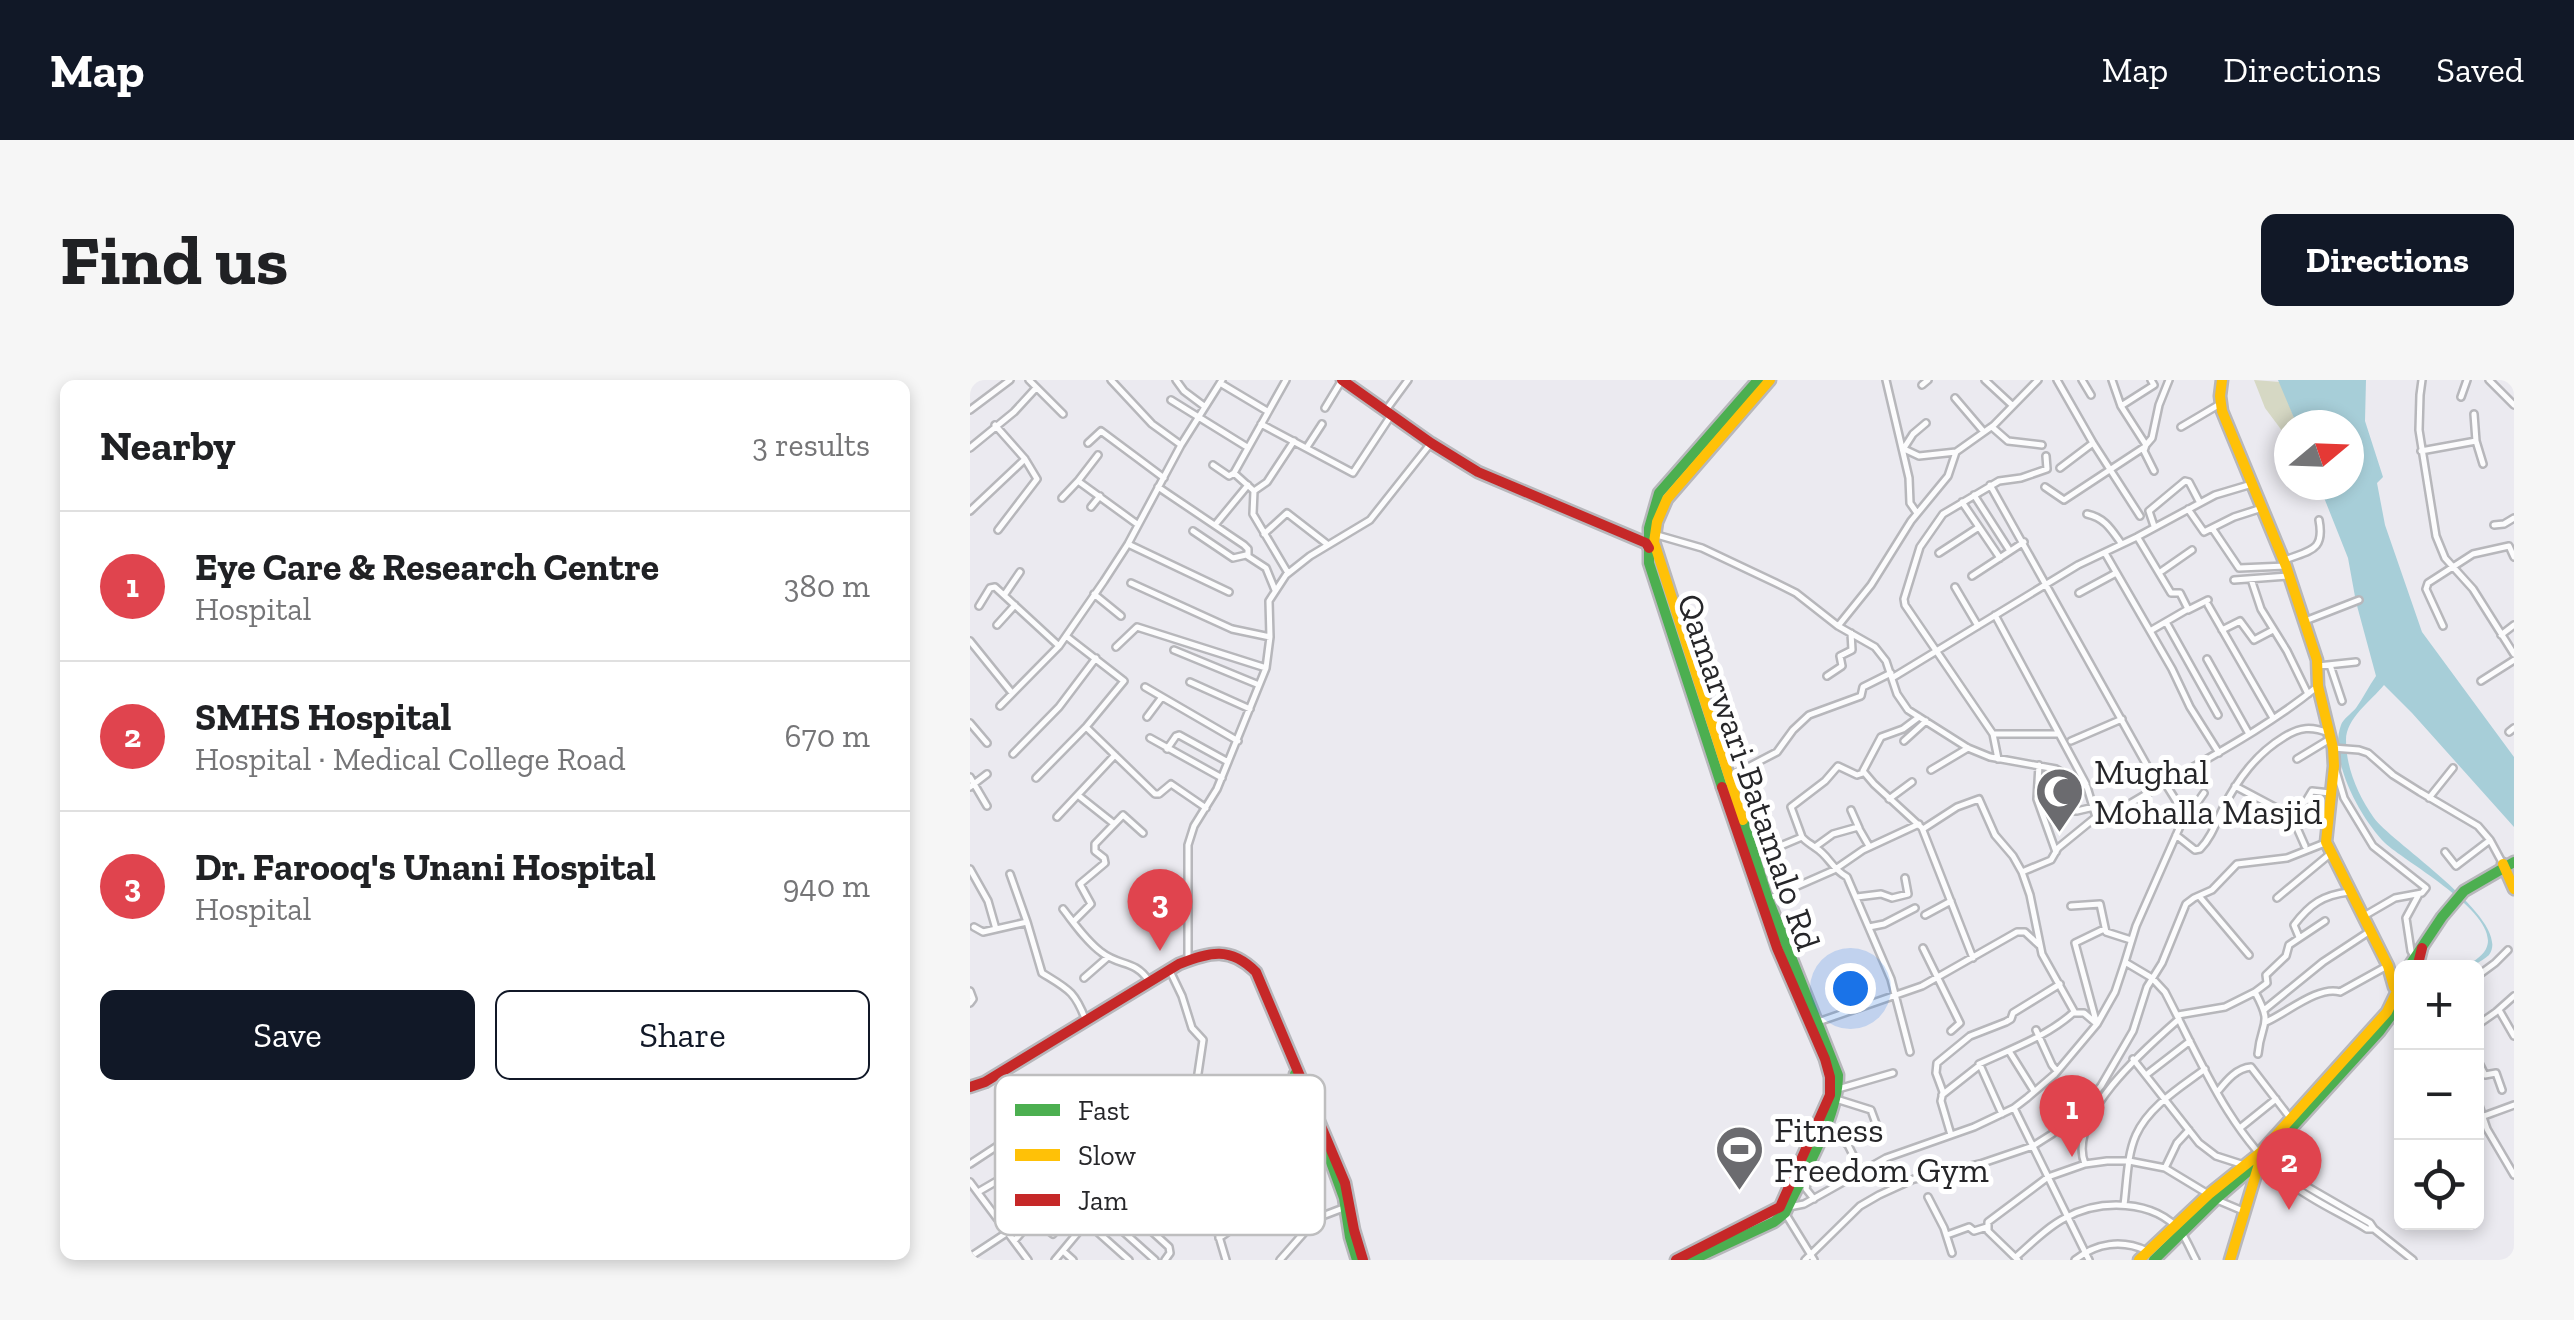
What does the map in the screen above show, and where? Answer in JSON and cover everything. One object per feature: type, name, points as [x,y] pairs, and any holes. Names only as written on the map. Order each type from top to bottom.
[{"type":"main road","points":[[1342,380],[1478,472],[1650,538]]},
{"type":"main road","name":"Qamarwari-Batamalo Rd","points":[[1770,380],[1757,383],[1659,493],[1651,511],[1650,563],[1768,899],[1838,1075],[1837,1094]]},
{"type":"main road","points":[[2222,380],[2220,404],[2324,665],[2318,686],[2332,738],[2334,766],[2328,848],[2394,978]]},
{"type":"main road","name":"Qamarwari-Batamalo Rd","points":[[1650,538],[1759,900],[1830,1076],[1830,1094],[1784,1209]]},
{"type":"main road","points":[[2418,957],[2464,891],[2507,864],[2514,889]]},
{"type":"main road","points":[[997,1075],[1188,961],[1214,953],[1244,959],[1299,1075]]},
{"type":"main road","points":[[1139,989],[1149,981],[1204,959],[1221,957],[1240,962],[1254,974]]},
{"type":"main road","points":[[2230,1260],[2263,1155],[2394,1001]]},
{"type":"main road","points":[[2213,1197],[2263,1155],[2379,1032],[2394,1003]]},
{"type":"main road","points":[[1289,1052],[1298,1075]]},
{"type":"main road","points":[[970,1087],[995,1076]]},
{"type":"main road","points":[[1692,1260],[1774,1222],[1807,1168],[1837,1094]]},
{"type":"main road","points":[[1325,1138],[1351,1206],[1360,1260]]},
{"type":"main road","points":[[1325,1149],[1360,1260]]},
{"type":"main road","points":[[2150,1258],[2246,1165],[2263,1155]]},
{"type":"main road","points":[[1676,1260],[1784,1209]]},
{"type":"street","points":[[970,410],[1010,380]]},
{"type":"street","points":[[1029,380],[1062,414]]},
{"type":"street","points":[[1111,380],[1145,418],[1180,445]]},
{"type":"street","points":[[1176,380],[1204,406]]},
{"type":"street","points":[[1213,465],[1228,476],[1234,473],[1286,380]]},
{"type":"street","points":[[1324,408],[1342,380]]},
{"type":"street","points":[[1261,424],[1354,473],[1408,380]]},
{"type":"street","points":[[1886,380],[1910,478],[1910,504],[1917,513]]},
{"type":"street","points":[[1922,386],[1928,380]]},
{"type":"street","points":[[1985,380],[2013,406]]},
{"type":"street","points":[[2024,380],[2031,386]]},
{"type":"street","points":[[1903,448],[1920,456],[1956,452],[1992,427],[2038,380]]},
{"type":"street","points":[[2057,380],[2140,516]]},
{"type":"street","points":[[2082,380],[2091,395]]},
{"type":"street","points":[[2112,380],[2154,471]]},
{"type":"street","points":[[2121,406],[2152,383],[2169,380]]},
{"type":"street","points":[[2046,487],[2064,500],[2145,447],[2154,434],[2169,380]]},
{"type":"street","points":[[2422,380],[2418,414],[2421,451],[2436,536],[2440,548],[2473,589],[2514,657],[2480,680]]},
{"type":"street","points":[[2461,397],[2467,380]]},
{"type":"street","points":[[2489,380],[2514,406]]},
{"type":"street","points":[[1000,706],[1066,636],[1128,544],[1180,445],[1221,382],[1268,410]]},
{"type":"street","points":[[970,448],[1036,388]]},
{"type":"street","points":[[1955,398],[1984,432]]},
{"type":"street","points":[[1171,400],[1247,447]]},
{"type":"street","points":[[2181,426],[2220,404]]},
{"type":"street","points":[[2474,414],[2483,464]]},
{"type":"street","points":[[1306,448],[1322,424]]},
{"type":"street","points":[[1903,448],[1926,424]]},
{"type":"street","points":[[995,425],[1025,459],[1037,480],[998,530]]},
{"type":"street","points":[[1992,427],[2008,440],[2042,445]]},
{"type":"street","points":[[1088,443],[1103,432],[1164,478]]},
{"type":"street","points":[[1254,491],[1267,482],[1294,441]]},
{"type":"street","points":[[2421,451],[2476,441]]},
{"type":"street","points":[[1188,961],[1188,845],[1194,826],[1222,778],[1266,668],[1269,601],[1288,573],[1326,544],[1370,520],[1431,443]]},
{"type":"street","points":[[2060,468],[2093,443]]},
{"type":"street","points":[[1838,626],[1871,585],[1917,513],[1948,476],[1956,452]]},
{"type":"street","points":[[1062,498],[1098,455]]},
{"type":"street","points":[[1998,759],[1993,734],[1904,599],[1920,546],[1943,514],[1990,484],[2045,470],[2046,456]]},
{"type":"street","points":[[970,512],[1025,459]]},
{"type":"street","points":[[1234,473],[1254,491],[1253,512],[1288,573]]},
{"type":"street","points":[[1078,481],[1138,524]]},
{"type":"street","points":[[2155,527],[2149,511],[2185,481],[2200,502]]},
{"type":"street","points":[[1215,525],[1248,484]]},
{"type":"street","points":[[1990,484],[2122,719],[2185,815]]},
{"type":"street","points":[[1728,777],[1777,752],[1808,715],[1861,696],[1864,687],[1891,676],[2046,583],[2200,502],[2252,484]]},
{"type":"street","points":[[1158,488],[1244,545],[1248,556]]},
{"type":"street","points":[[1974,495],[2010,551]]},
{"type":"street","points":[[1091,507],[1100,496]]},
{"type":"street","points":[[1962,502],[2000,558]]},
{"type":"street","points":[[2188,509],[2203,532],[2262,508]]},
{"type":"street","points":[[1264,534],[1287,514],[1326,544]]},
{"type":"street","points":[[2087,514],[2102,518],[2122,544]]},
{"type":"street","points":[[2494,526],[2514,518]]},
{"type":"street","points":[[2234,580],[2252,579],[2286,567],[2317,547],[2321,539],[2319,520]]},
{"type":"street","points":[[1940,553],[1980,527]]},
{"type":"street","points":[[2212,528],[2238,568],[2286,567]]},
{"type":"street","points":[[1193,531],[1233,558],[1248,556],[1266,568],[1275,590]]},
{"type":"street","points":[[2138,537],[2172,594],[2180,594],[2188,610]]},
{"type":"street","points":[[1650,538],[1688,542],[1796,594],[1838,626],[1875,647],[1886,661],[1908,710],[1968,748],[1998,759],[2063,771],[2087,787]]},
{"type":"street","points":[[1972,576],[2024,542]]},
{"type":"street","points":[[1128,544],[1228,592]]},
{"type":"street","points":[[2443,626],[2426,586],[2473,554],[2506,546],[2514,557]]},
{"type":"street","points":[[2159,573],[2192,550]]},
{"type":"street","points":[[2105,553],[2219,753]]},
{"type":"street","points":[[1005,594],[1020,572]]},
{"type":"street","points":[[2078,594],[2116,573]]},
{"type":"street","points":[[2252,579],[2261,609],[2308,694]]},
{"type":"street","points":[[1131,583],[1232,629],[1270,637]]},
{"type":"street","points":[[979,606],[992,586],[1059,646]]},
{"type":"street","points":[[1955,587],[1978,626]]},
{"type":"street","points":[[1094,594],[1121,616]]},
{"type":"street","points":[[2304,621],[2358,600]]},
{"type":"street","points":[[2150,631],[2208,603],[2274,718]]},
{"type":"street","points":[[997,625],[1015,605]]},
{"type":"street","points":[[1995,615],[2087,787],[2096,817]]},
{"type":"street","points":[[2222,630],[2240,620],[2254,640],[2274,630]]},
{"type":"street","points":[[2166,622],[2218,715]]},
{"type":"street","points":[[2500,635],[2514,625]]},
{"type":"street","points":[[1116,647],[1137,627],[1266,668]]},
{"type":"street","points":[[1827,676],[1842,666],[1840,656],[1852,650],[1851,633]]},
{"type":"street","points":[[1036,778],[1124,681],[1066,636]]},
{"type":"street","points":[[970,641],[1013,694]]},
{"type":"street","points":[[1174,650],[1259,685]]},
{"type":"street","points":[[1013,754],[1096,658]]},
{"type":"street","points":[[2207,659],[2249,734]]},
{"type":"street","points":[[2342,701],[2324,665],[2356,662]]},
{"type":"street","points":[[1190,682],[1250,709]]},
{"type":"street","points":[[2022,872],[2048,862],[2096,817],[2118,812],[2219,753],[2318,686]]},
{"type":"street","points":[[1145,688],[1238,741]]},
{"type":"street","points":[[1147,717],[1162,697]]},
{"type":"street","points":[[1918,717],[1903,730],[1881,737],[1862,768],[1889,799],[1921,826],[1974,958]]},
{"type":"street","points":[[2071,741],[2122,719]]},
{"type":"street","points":[[1904,741],[1926,722]]},
{"type":"street","points":[[970,723],[987,743]]},
{"type":"street","points":[[1086,727],[1154,794],[1174,784],[1206,808]]},
{"type":"street","points":[[2176,834],[2194,850],[2202,848],[2235,786],[2256,758],[2292,732],[2307,727],[2368,753],[2394,775],[2478,826],[2507,864]]},
{"type":"street","points":[[1993,734],[2059,734]]},
{"type":"street","points":[[1167,748],[1179,736],[1228,762]]},
{"type":"street","points":[[1150,738],[1222,778]]},
{"type":"street","points":[[2296,759],[2332,738]]},
{"type":"street","points":[[1931,770],[1968,748]]},
{"type":"street","points":[[1057,817],[1115,755]]},
{"type":"street","points":[[2040,765],[2036,799],[2056,852]]},
{"type":"street","points":[[1864,773],[1838,766],[1791,807],[1802,837],[1834,870],[1847,877],[1857,897],[1897,996],[1910,1052]]},
{"type":"street","points":[[2334,766],[2344,798],[2363,832],[2380,854],[2424,886],[2419,894],[2395,898],[2364,916]]},
{"type":"street","points":[[2429,798],[2453,768]]},
{"type":"street","points":[[986,774],[971,783],[988,806]]},
{"type":"street","points":[[1889,799],[1912,782]]},
{"type":"street","points":[[2235,786],[2281,812],[2290,812],[2306,801],[2310,792],[2330,793]]},
{"type":"street","points":[[2204,793],[2185,815],[2176,834],[2131,940],[2115,992],[2097,1024],[2058,1071],[2014,1108],[1951,1136],[1898,1152],[1814,1200],[1784,1209],[1810,1258],[1860,1206],[1879,1195],[1928,1175],[1980,1164],[2032,1146],[2064,1124],[2102,1086],[2132,1030],[2150,977],[2162,963],[2190,900],[2212,890],[2237,864],[2328,848]]},
{"type":"street","points":[[1079,796],[1113,823]]},
{"type":"street","points":[[1768,899],[1834,870],[1869,846],[1978,799],[1995,834],[2022,872],[2046,964],[2074,1012],[2084,1013],[2097,1024]]},
{"type":"street","points":[[2050,811],[2094,808]]},
{"type":"street","points":[[1850,810],[1869,846]]},
{"type":"street","points":[[2290,812],[2305,846]]},
{"type":"street","points":[[1073,922],[1091,904],[1080,884],[1105,863],[1094,846],[1124,815],[1143,833]]},
{"type":"street","points":[[1815,847],[1833,834],[1859,828]]},
{"type":"street","points":[[1754,857],[1802,837]]},
{"type":"street","points":[[2445,852],[2456,866],[2490,840]]},
{"type":"street","points":[[2277,898],[2328,848]]},
{"type":"street","points":[[970,868],[996,929]]},
{"type":"street","points":[[1010,874],[1042,973],[1074,992],[1087,1021]]},
{"type":"street","points":[[1857,897],[1881,894],[1892,898],[1908,894],[1905,878]]},
{"type":"street","points":[[2299,937],[2294,925],[2311,905],[2328,895],[2350,892]]},
{"type":"street","points":[[2418,957],[2410,951],[2406,918],[2419,894]]},
{"type":"street","points":[[2199,896],[2249,955]]},
{"type":"street","points":[[1925,915],[1951,901]]},
{"type":"street","points":[[2071,906],[2100,904],[2104,929],[2131,940]]},
{"type":"street","points":[[1868,927],[1884,924],[1915,908]]},
{"type":"street","points":[[1063,909],[1097,949],[1138,967],[1149,981]]},
{"type":"street","points":[[2084,1164],[2080,1150],[2082,1135],[2102,1099],[2133,1059],[2178,1017],[2222,1008],[2255,992],[2266,984],[2266,974],[2286,956],[2289,945],[2325,921]]},
{"type":"street","points":[[974,927],[983,932],[1028,922]]},
{"type":"street","points":[[2097,1024],[2075,942],[2104,929]]},
{"type":"street","points":[[1818,1022],[1938,978],[2020,931],[2040,945]]},
{"type":"street","points":[[2264,1010],[2323,962],[2370,932]]},
{"type":"street","points":[[1923,948],[1960,1024],[1950,1031]]},
{"type":"street","points":[[2484,971],[2508,950]]},
{"type":"street","points":[[1084,978],[1108,957]]},
{"type":"street","points":[[2125,962],[2165,992],[2218,1092],[2240,1128],[2263,1155],[2303,1184],[2370,1223],[2413,1260]]},
{"type":"street","points":[[2266,1022],[2300,1002],[2333,989],[2340,992],[2389,969]]},
{"type":"street","points":[[1170,972],[1192,1028],[1203,1040],[1197,1075]]},
{"type":"street","points":[[1951,1136],[1936,1067],[1941,1058],[1970,1036],[2010,1020],[2013,1012],[2060,984]]},
{"type":"street","points":[[970,991],[970,1003]]},
{"type":"street","points":[[2255,992],[2266,1022],[2258,1054]]},
{"type":"street","points":[[2484,1020],[2514,996]]},
{"type":"street","points":[[2499,1010],[2514,1036]]},
{"type":"street","points":[[1979,1064],[2074,1012]]},
{"type":"street","points":[[2038,1033],[2058,1071]]},
{"type":"street","points":[[2146,1075],[2190,1040]]},
{"type":"street","points":[[2009,1051],[2034,1091]]},
{"type":"street","points":[[2133,1059],[2208,1152],[2246,1165]]},
{"type":"street","points":[[1942,1095],[1980,1065],[2002,1114]]},
{"type":"street","points":[[2218,1092],[2248,1066],[2291,1119]]},
{"type":"street","points":[[2124,1205],[2136,1135],[2166,1099],[2205,1069]]},
{"type":"street","points":[[2484,1073],[2496,1072],[2502,1090]]},
{"type":"street","points":[[1837,1094],[1893,1074]]},
{"type":"street","points":[[1837,1094],[1871,1110],[1881,1137]]},
{"type":"street","points":[[2240,1128],[2276,1099]]},
{"type":"street","points":[[2484,1116],[2514,1106]]},
{"type":"street","points":[[2014,1108],[2089,1260]]},
{"type":"street","points":[[2484,1119],[2514,1176]]},
{"type":"street","points":[[1826,1126],[1848,1144],[1861,1171]]},
{"type":"street","points":[[2165,1168],[2177,1143],[2189,1130]]},
{"type":"street","points":[[970,1164],[995,1148]]},
{"type":"street","points":[[1987,1228],[1991,1218],[2048,1177],[2084,1164],[2130,1161],[2165,1168],[2244,1211]]},
{"type":"street","points":[[1807,1168],[1806,1189],[1814,1200]]},
{"type":"street","points":[[970,1182],[995,1215]]},
{"type":"street","points":[[978,1192],[995,1182]]},
{"type":"street","points":[[1928,1197],[1948,1235],[1952,1253]]},
{"type":"street","points":[[1987,1228],[2017,1258],[2067,1216],[2124,1205],[2152,1212],[2178,1230],[2196,1260]]},
{"type":"street","points":[[1325,1216],[1346,1208]]},
{"type":"street","points":[[1948,1235],[1970,1226],[1974,1231],[1987,1228]]},
{"type":"street","points":[[970,1257],[1003,1235]]},
{"type":"street","points":[[1010,1235],[1028,1260]]},
{"type":"street","points":[[1014,1241],[1019,1235]]},
{"type":"street","points":[[1055,1260],[1077,1235]]},
{"type":"street","points":[[1102,1235],[1129,1260]]},
{"type":"street","points":[[1128,1235],[1156,1260]]},
{"type":"street","points":[[1154,1235],[1170,1249],[1164,1260]]},
{"type":"street","points":[[1218,1235],[1226,1260]]},
{"type":"street","points":[[1219,1238],[1223,1235]]},
{"type":"street","points":[[1280,1260],[1303,1235]]},
{"type":"street","points":[[2075,1260],[2085,1252],[2114,1244],[2136,1246],[2150,1258]]},
{"type":"street","points":[[1063,1251],[1074,1260]]},
{"type":"green space","points":[[2254,380],[2280,382],[2291,410],[2274,410],[2274,420]]},
{"type":"water","points":[[2278,380],[2366,380],[2365,421],[2383,477],[2377,483],[2385,525],[2422,632],[2514,757],[2514,827],[2384,685],[2347,732],[2351,771],[2374,818],[2448,883],[2484,923],[2492,940],[2489,955],[2483,960],[2475,960],[2486,949],[2487,935],[2480,921],[2449,890],[2385,843],[2357,804],[2343,771],[2338,739],[2341,725],[2376,676],[2348,558],[2325,500],[2364,500],[2364,410],[2291,410]]},
{"type":"traffic: fast","points":[[1722,787],[1649,563],[1649,528],[1659,493],[1758,380]]},
{"type":"traffic: fast","points":[[1692,1260],[1774,1222],[1785,1213],[1818,1146],[1832,1109],[1838,1075],[1768,899],[1743,820]]},
{"type":"traffic: fast","points":[[2413,960],[2464,891],[2514,862]]},
{"type":"traffic: fast","points":[[2154,1260],[2267,1155],[2394,1012]]},
{"type":"traffic: fast","points":[[1325,1146],[1344,1198],[1357,1260]]},
{"type":"traffic: slow","points":[[1743,820],[1654,542],[1667,499],[1770,380]]},
{"type":"traffic: slow","points":[[2222,380],[2222,411],[2286,566],[2317,660],[2318,686],[2334,766],[2326,842],[2388,966],[2394,987]]},
{"type":"traffic: slow","points":[[2503,864],[2514,889]]},
{"type":"traffic: slow","points":[[2139,1260],[2209,1194],[2260,1153],[2387,1012],[2394,998]]},
{"type":"traffic: slow","points":[[2230,1260],[2259,1164]]},
{"type":"traffic: jam","points":[[1342,380],[1478,472],[1646,543],[1649,548]]},
{"type":"traffic: jam","points":[[1676,1260],[1780,1207],[1830,1095],[1825,1059],[1777,948],[1722,787]]},
{"type":"traffic: jam","points":[[2419,960],[2422,948]]},
{"type":"traffic: jam","points":[[997,1075],[1179,964],[1210,954],[1237,958],[1256,972],[1299,1075]]},
{"type":"traffic: jam","points":[[970,1087],[995,1076]]},
{"type":"traffic: jam","points":[[1325,1136],[1345,1183],[1363,1260]]},
{"type":"place","name":"Mughal Mohalla Masjid","points":[[2059,834]]},
{"type":"place","name":"Dr. Farooq's Unani Hospital","points":[[1160,951]]},
{"type":"place","name":"Eye Care & Research Centre","points":[[2072,1157]]},
{"type":"place","name":"Fitness Freedom Gym","points":[[1739,1192]]},
{"type":"place","name":"SMHS Hospital","points":[[2289,1210]]}]
